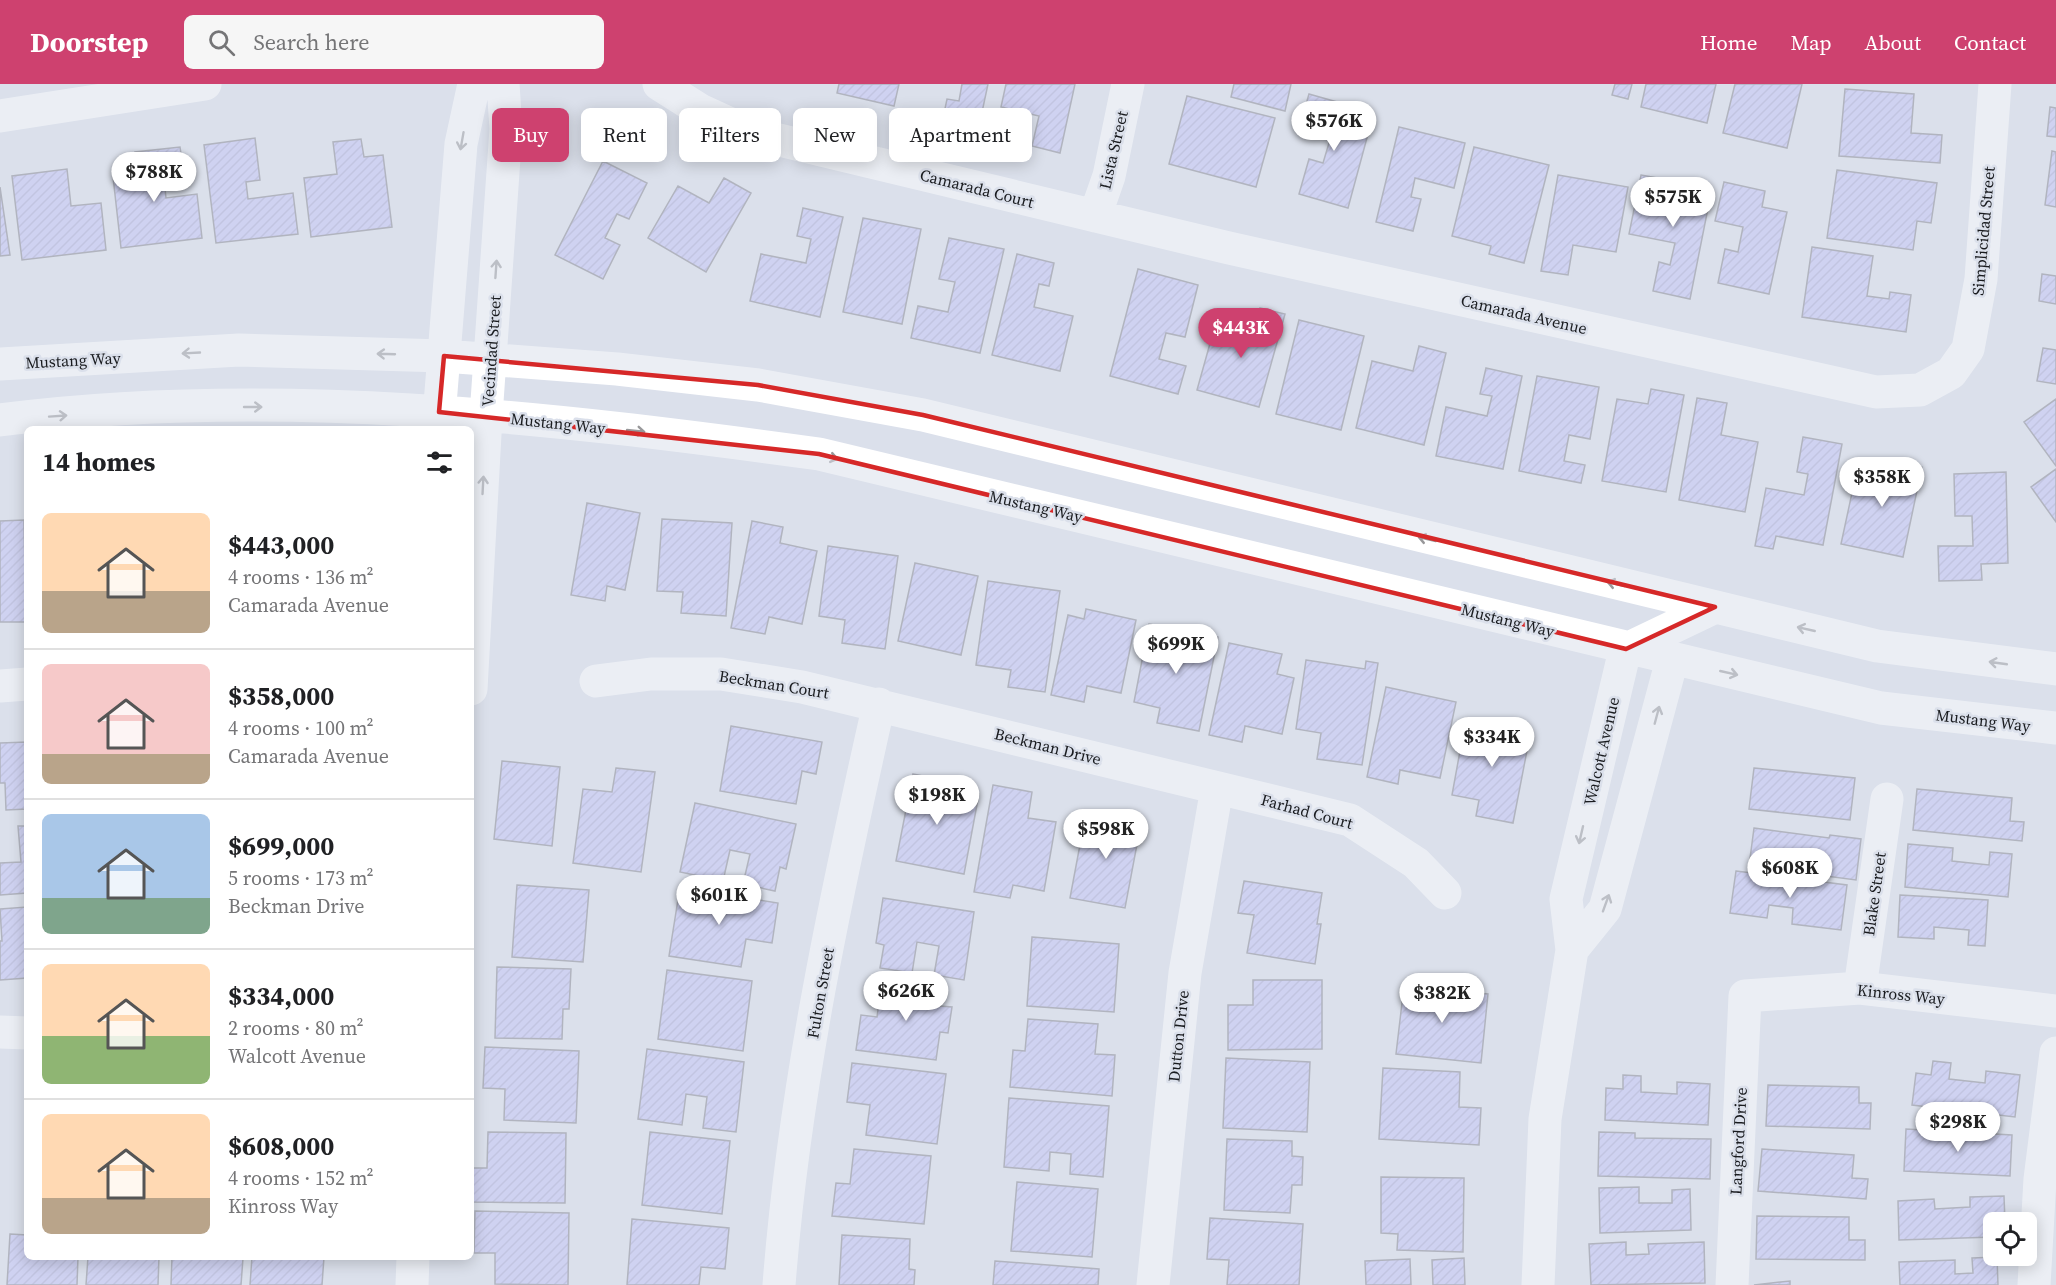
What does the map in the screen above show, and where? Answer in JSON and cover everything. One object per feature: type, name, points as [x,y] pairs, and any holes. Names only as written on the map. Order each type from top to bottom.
[{"type":"street","points":[[0,116],[205,84]]},
{"type":"street","points":[[439,420],[461,144],[474,84]]},
{"type":"street","name":"Vecindad Street","points":[[474,635],[486,416],[506,129],[503,84]]},
{"type":"street","name":"Camarada Court","points":[[659,84],[700,110],[750,133],[1095,216]]},
{"type":"street","name":"Lista Street","points":[[1095,216],[1109,176],[1128,84]]},
{"type":"street","name":"Simplicidad Street","points":[[1951,373],[1968,349],[1981,279],[1995,84]]},
{"type":"street","name":"Camarada Avenue","points":[[1095,216],[1228,248],[1876,392],[1920,390],[1951,373]]},
{"type":"street","name":"Mustang Way","points":[[0,364],[239,350],[490,359],[617,369],[758,385],[923,415],[1877,646],[2056,669]]},
{"type":"street","name":"Mustang Way","points":[[0,420],[164,408],[292,406],[439,420],[486,416],[697,438],[819,454],[1626,649],[1881,708],[2056,728]]},
{"type":"street","points":[[1626,649],[1714,607]]},
{"type":"street","name":"Walcott Avenue","points":[[1538,1285],[1545,1119],[1572,950],[1566,899],[1626,649]]},
{"type":"street","name":"Walcott Avenue","points":[[1572,950],[1605,909],[1672,660]]},
{"type":"street","name":"Beckman Court","points":[[596,681],[651,674],[721,674],[879,704]]},
{"type":"street","points":[[0,686],[24,684]]},
{"type":"street","name":"Beckman Drive","points":[[879,704],[1217,788]]},
{"type":"street","name":"Fulton Street","points":[[779,1285],[790,1167],[814,1019],[848,841],[879,704]]},
{"type":"street","name":"Farhad Court","points":[[1217,788],[1350,820],[1416,863],[1446,893]]},
{"type":"street","name":"Dutton Drive","points":[[1153,1285],[1185,974],[1217,788]]},
{"type":"street","name":"Blake Street","points":[[1860,988],[1887,800]]},
{"type":"street","name":"Kinross Way","points":[[1745,996],[1860,988],[2056,1011]]},
{"type":"street","name":"Langford Drive","points":[[1732,1285],[1745,996]]},
{"type":"street","points":[[0,1032],[24,1033]]},
{"type":"street","points":[[2042,1265],[2040,1179],[2056,1053]]},
{"type":"street","points":[[412,1285],[413,1260]]},
{"type":"highlighted area","points":[[444,356],[758,385],[923,415],[1715,607],[1626,649],[819,454],[439,412]]},
{"type":"building","points":[[839,84],[899,84],[894,106],[837,93]]},
{"type":"building","points":[[962,84],[988,84],[983,108],[945,108],[947,99],[959,101]]},
{"type":"building","points":[[1006,84],[1075,84],[1060,153],[1032,146],[1039,116],[1032,114],[1032,108],[1001,107]]},
{"type":"building","points":[[1234,84],[1291,84],[1285,111],[1231,97]]},
{"type":"building","points":[[1615,84],[1632,84],[1628,99],[1612,95]]},
{"type":"building","points":[[1646,84],[1716,84],[1707,123],[1641,107]]},
{"type":"building","points":[[1735,84],[1802,84],[1787,148],[1723,133]]},
{"type":"building","points":[[1845,89],[1914,94],[1911,133],[1942,135],[1940,163],[1839,156]]},
{"type":"building","points":[[1309,94],[1348,105],[1345,116],[1371,123],[1348,208],[1299,194],[1309,159],[1323,163],[1332,133],[1300,125]]},
{"type":"building","points":[[1187,96],[1275,118],[1256,187],[1169,164]]},
{"type":"building","points":[[2050,107],[2056,108],[2056,137],[2047,136]]},
{"type":"building","points":[[1399,127],[1465,143],[1454,188],[1415,178],[1411,197],[1421,199],[1413,231],[1376,222]]},
{"type":"building","points":[[255,138],[260,180],[246,182],[248,199],[293,193],[298,234],[216,243],[204,145]]},
{"type":"building","points":[[361,139],[364,157],[383,155],[392,227],[311,237],[304,178],[337,174],[333,142]]},
{"type":"building","points":[[180,147],[183,167],[163,170],[166,198],[197,194],[202,238],[121,248],[113,177],[138,174],[135,152]]},
{"type":"building","points":[[1474,147],[1549,165],[1524,263],[1489,254],[1491,246],[1452,236]]},
{"type":"building","points":[[2052,151],[2056,152],[2056,207],[2045,205]]},
{"type":"building","points":[[602,162],[647,183],[629,219],[617,214],[605,238],[620,245],[603,279],[555,255]]},
{"type":"building","points":[[67,169],[71,206],[101,203],[106,250],[22,260],[12,176]]},
{"type":"building","points":[[1837,170],[1937,183],[1931,223],[1917,221],[1913,250],[1827,238]]},
{"type":"building","points":[[1558,175],[1628,187],[1616,252],[1573,245],[1568,275],[1541,271]]},
{"type":"building","points":[[1641,175],[1712,188],[1690,299],[1653,291],[1659,262],[1670,265],[1675,243],[1629,234]]},
{"type":"building","points":[[724,178],[751,193],[706,272],[648,238],[678,186],[709,203]]},
{"type":"building","points":[[1724,182],[1765,191],[1762,207],[1787,212],[1769,294],[1718,283],[1725,249],[1738,252],[1743,227],[1715,221]]},
{"type":"building","points":[[0,187],[10,255],[0,256]]},
{"type":"building","points":[[803,208],[843,217],[820,317],[750,301],[761,254],[806,263],[811,239],[797,236]]},
{"type":"building","points":[[863,218],[921,229],[902,324],[843,312]]},
{"type":"building","points":[[949,238],[1004,249],[980,353],[911,338],[918,306],[948,312],[955,282],[939,279]]},
{"type":"building","points":[[1812,247],[1873,256],[1867,296],[1889,299],[1890,292],[1911,295],[1906,332],[1802,317]]},
{"type":"building","points":[[1017,254],[1054,263],[1049,286],[1039,284],[1034,307],[1073,316],[1060,371],[992,355]]},
{"type":"building","points":[[1138,269],[1198,285],[1185,337],[1166,333],[1159,359],[1186,366],[1178,394],[1110,376]]},
{"type":"building","points":[[2042,274],[2056,276],[2056,304],[2039,301]]},
{"type":"building","points":[[1260,308],[1285,314],[1259,407],[1197,390],[1216,322],[1254,332]]},
{"type":"building","points":[[1299,320],[1364,336],[1341,430],[1276,414]]},
{"type":"building","points":[[1419,346],[1446,353],[1424,445],[1356,428],[1372,361],[1413,371]]},
{"type":"building","points":[[2043,348],[2056,350],[2056,384],[2037,381]]},
{"type":"building","points":[[1486,368],[1522,376],[1503,469],[1436,456],[1446,407],[1487,416],[1492,396],[1480,394]]},
{"type":"building","points":[[1537,376],[1599,387],[1590,439],[1569,435],[1564,461],[1585,465],[1581,483],[1519,471]]},
{"type":"building","points":[[1651,389],[1684,395],[1666,492],[1602,481],[1617,399],[1648,404]]},
{"type":"building","points":[[1697,398],[1727,403],[1721,435],[1758,442],[1745,512],[1679,500]]},
{"type":"building","points":[[2056,399],[2056,466],[2024,422]]},
{"type":"building","points":[[1803,437],[1842,444],[1823,545],[1776,536],[1773,549],[1755,546],[1766,488],[1804,495],[1808,474],[1797,472]]},
{"type":"building","points":[[1884,459],[1922,467],[1903,557],[1841,544],[1858,465],[1881,470]]},
{"type":"building","points":[[2056,469],[2056,522],[2031,487]]},
{"type":"building","points":[[2006,472],[2008,563],[1981,564],[1982,580],[1939,581],[1938,546],[1973,546],[1972,516],[1955,516],[1954,474]]},
{"type":"building","points":[[587,503],[640,513],[625,590],[607,586],[605,601],[571,595]]},
{"type":"building","points":[[662,519],[732,523],[726,616],[681,613],[683,592],[657,591]]},
{"type":"building","points":[[24,520],[24,622],[0,622],[0,521]]},
{"type":"building","points":[[752,521],[783,527],[780,543],[817,551],[802,624],[769,617],[765,634],[731,628]]},
{"type":"building","points":[[828,546],[898,556],[885,649],[842,643],[845,620],[819,616]]},
{"type":"building","points":[[915,563],[978,576],[961,655],[898,641]]},
{"type":"building","points":[[988,581],[1060,591],[1045,692],[1008,687],[1011,670],[976,665]]},
{"type":"building","points":[[1086,609],[1136,620],[1121,693],[1087,686],[1084,702],[1051,695],[1068,615],[1084,619]]},
{"type":"building","points":[[1149,624],[1218,637],[1199,731],[1157,723],[1160,708],[1134,702]]},
{"type":"building","points":[[1229,643],[1282,654],[1277,674],[1294,678],[1282,734],[1245,726],[1242,742],[1209,735]]},
{"type":"building","points":[[1306,660],[1365,669],[1366,661],[1378,663],[1362,765],[1317,759],[1321,733],[1296,729]]},
{"type":"building","points":[[1386,687],[1456,702],[1440,778],[1400,770],[1398,784],[1367,777]]},
{"type":"building","points":[[1466,718],[1531,730],[1513,823],[1476,816],[1479,800],[1452,795]]},
{"type":"building","points":[[731,726],[822,742],[816,774],[802,771],[796,804],[720,791]]},
{"type":"building","points":[[24,742],[24,809],[6,810],[5,783],[0,783],[0,743]]},
{"type":"building","points":[[502,761],[560,767],[552,846],[494,839]]},
{"type":"building","points":[[616,768],[655,772],[641,872],[573,863],[583,789],[612,792]]},
{"type":"building","points":[[1754,768],[1855,778],[1850,820],[1749,809]]},
{"type":"building","points":[[913,774],[943,780],[942,786],[979,794],[964,874],[896,861]]},
{"type":"building","points":[[993,785],[1032,792],[1028,818],[1056,822],[1044,891],[1013,885],[1010,898],[974,892]]},
{"type":"building","points":[[1917,789],[2012,798],[2010,821],[2024,822],[2022,841],[1913,830]]},
{"type":"building","points":[[695,803],[796,824],[786,869],[780,867],[775,891],[743,884],[750,854],[730,850],[723,881],[680,872]]},
{"type":"building","points":[[1111,812],[1142,818],[1125,908],[1070,898],[1085,818],[1109,823]]},
{"type":"building","points":[[18,826],[24,826],[24,893],[0,895],[0,863],[21,862]]},
{"type":"building","points":[[1754,828],[1829,838],[1830,835],[1861,839],[1856,880],[1749,866]]},
{"type":"building","points":[[1908,844],[1953,848],[1952,861],[1989,865],[1990,852],[2012,854],[2008,897],[1905,887]]},
{"type":"building","points":[[1736,871],[1847,885],[1841,930],[1792,924],[1793,908],[1769,905],[1767,918],[1730,913]]},
{"type":"building","points":[[1244,881],[1322,893],[1317,924],[1321,924],[1315,964],[1247,953],[1254,915],[1238,913]]},
{"type":"building","points":[[517,885],[589,890],[583,962],[512,957]]},
{"type":"building","points":[[680,887],[778,903],[772,943],[746,939],[741,967],[669,956]]},
{"type":"building","points":[[1900,895],[1988,900],[1985,946],[1968,945],[1969,930],[1934,927],[1934,939],[1898,937]]},
{"type":"building","points":[[883,898],[974,912],[964,980],[934,975],[939,946],[917,942],[912,973],[880,968],[884,945],[876,943]]},
{"type":"building","points":[[24,907],[24,978],[0,980],[0,941],[2,941],[0,909]]},
{"type":"building","points":[[1032,937],[1119,944],[1114,1012],[1027,1006]]},
{"type":"building","points":[[497,967],[571,969],[569,1009],[563,1009],[562,1039],[495,1038]]},
{"type":"building","points":[[667,970],[752,981],[743,1051],[658,1039]]},
{"type":"building","points":[[1253,980],[1322,980],[1322,1049],[1228,1050],[1228,1005],[1253,1005]]},
{"type":"building","points":[[882,981],[942,989],[940,1006],[952,1007],[948,1033],[940,1032],[936,1060],[856,1050],[861,1015],[877,1017]]},
{"type":"building","points":[[1404,986],[1488,994],[1481,1063],[1396,1054]]},
{"type":"building","points":[[1028,1019],[1098,1024],[1095,1054],[1115,1055],[1112,1096],[1010,1087],[1013,1050],[1025,1051]]},
{"type":"building","points":[[485,1047],[579,1051],[576,1123],[504,1120],[505,1089],[483,1088]]},
{"type":"building","points":[[647,1049],[744,1062],[736,1132],[703,1128],[707,1097],[686,1094],[682,1125],[638,1119]]},
{"type":"building","points":[[1226,1058],[1310,1062],[1307,1132],[1223,1128]]},
{"type":"building","points":[[1933,1061],[1951,1063],[1949,1079],[1985,1083],[1986,1071],[2020,1075],[2015,1117],[1912,1105],[1916,1073],[1931,1075]]},
{"type":"building","points":[[852,1063],[946,1074],[937,1144],[866,1135],[870,1105],[847,1102]]},
{"type":"building","points":[[1383,1068],[1460,1072],[1459,1107],[1481,1108],[1479,1145],[1379,1139]]},
{"type":"building","points":[[1623,1075],[1641,1076],[1641,1092],[1677,1094],[1677,1082],[1710,1084],[1708,1125],[1605,1120],[1606,1088],[1623,1089]]},
{"type":"building","points":[[1768,1085],[1859,1087],[1859,1103],[1871,1103],[1870,1129],[1766,1126]]},
{"type":"building","points":[[1009,1098],[1109,1106],[1103,1177],[1070,1174],[1071,1154],[1050,1152],[1049,1171],[1004,1167]]},
{"type":"building","points":[[1906,1129],[2012,1135],[2010,1176],[1904,1171]]},
{"type":"building","points":[[488,1132],[566,1133],[565,1203],[474,1202],[474,1168],[487,1168]]},
{"type":"building","points":[[650,1132],[730,1141],[722,1214],[642,1205]]},
{"type":"building","points":[[1599,1132],[1635,1133],[1635,1138],[1711,1139],[1710,1179],[1598,1176]]},
{"type":"building","points":[[1227,1139],[1292,1141],[1292,1156],[1303,1157],[1302,1185],[1292,1185],[1290,1213],[1224,1210]]},
{"type":"building","points":[[854,1149],[931,1156],[924,1224],[832,1216],[836,1183],[850,1184]]},
{"type":"building","points":[[1762,1149],[1854,1155],[1852,1178],[1868,1179],[1866,1199],[1758,1191]]},
{"type":"building","points":[[1381,1177],[1464,1178],[1463,1252],[1397,1250],[1398,1234],[1381,1233]]},
{"type":"building","points":[[1017,1182],[1098,1189],[1092,1257],[1011,1251]]},
{"type":"building","points":[[1639,1187],[1639,1203],[1672,1203],[1672,1190],[1690,1189],[1691,1230],[1600,1233],[1599,1188]]},
{"type":"building","points":[[2004,1196],[2005,1212],[1983,1212],[1983,1237],[1899,1240],[1898,1201],[1934,1199],[1935,1209],[1970,1207],[1970,1197]]},
{"type":"building","points":[[475,1211],[569,1213],[568,1285],[495,1284],[495,1253],[474,1253]]},
{"type":"building","points":[[1757,1216],[1849,1217],[1849,1240],[1865,1240],[1865,1260],[1756,1259]]},
{"type":"building","points":[[1210,1218],[1303,1224],[1299,1285],[1227,1285],[1229,1260],[1207,1259]]},
{"type":"building","points":[[632,1219],[729,1228],[725,1269],[701,1267],[699,1285],[627,1285]]},
{"type":"building","points":[[10,1234],[24,1235],[24,1260],[78,1260],[77,1285],[7,1285]]},
{"type":"building","points":[[842,1235],[910,1239],[909,1269],[915,1270],[914,1285],[839,1285]]},
{"type":"building","points":[[1626,1242],[1626,1255],[1649,1254],[1648,1244],[1704,1242],[1705,1283],[1591,1285],[1589,1244]]},
{"type":"building","points":[[1464,1258],[1465,1285],[1433,1285],[1432,1260]]},
{"type":"building","points":[[1972,1258],[1983,1258],[1983,1266],[1997,1266],[1998,1285],[1900,1285],[1899,1262],[1955,1260],[1955,1274],[1973,1273]]},
{"type":"building","points":[[1410,1259],[1411,1285],[1366,1285],[1365,1261]]},
{"type":"building","points":[[88,1260],[159,1260],[158,1285],[86,1285]]},
{"type":"building","points":[[172,1260],[243,1260],[241,1285],[171,1285]]},
{"type":"building","points":[[252,1260],[324,1260],[322,1285],[250,1285]]},
{"type":"building","points":[[995,1261],[1099,1269],[1098,1285],[993,1285]]},
{"type":"building","points":[[1790,1281],[1790,1285],[1754,1285]]}]
